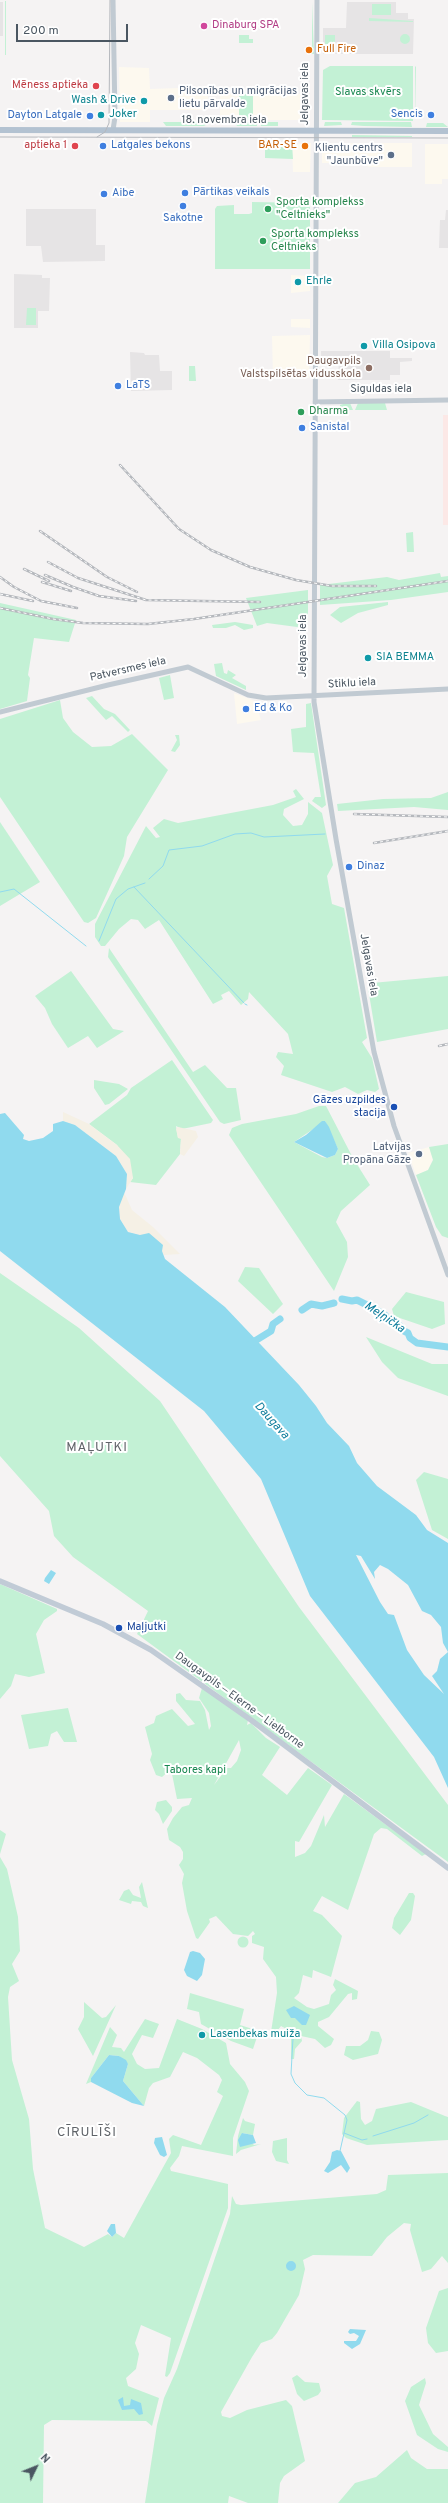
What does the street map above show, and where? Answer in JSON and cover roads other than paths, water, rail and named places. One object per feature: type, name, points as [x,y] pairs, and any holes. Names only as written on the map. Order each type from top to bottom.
[{"type":"main road","name":"18. novembra iela","points":[[0,130],[448,131]]},
{"type":"main road","name":"Daugavpils — Elerne — Lielborne","points":[[0,1581],[103,1624],[151,1650],[251,1720],[448,1868]]},
{"type":"street","points":[[113,0],[115,117],[113,130]]},
{"type":"street","name":"Jelgavas iela","points":[[317,0],[314,696],[333,826],[374,1052],[394,1126],[448,1275]]},
{"type":"street","name":"Siguldas iela","points":[[315,402],[448,400]]},
{"type":"street","name":"Patversmes iela","points":[[0,712],[111,684],[188,667],[257,698]]},
{"type":"street","name":"Stiklu iela","points":[[257,698],[448,689]]},
{"type":"water","name":"Daugava","points":[[5,1113],[24,1135],[23,1139],[29,1141],[43,1138],[53,1131],[53,1124],[63,1121],[75,1125],[116,1156],[127,1174],[126,1189],[119,1207],[120,1219],[128,1232],[140,1235],[149,1233],[163,1245],[162,1251],[165,1259],[225,1307],[299,1385],[316,1406],[327,1423],[349,1446],[357,1463],[377,1486],[416,1515],[427,1530],[448,1543],[448,1652],[448,1788],[434,1757],[310,1596],[261,1479],[204,1411],[0,1251],[0,1114]],"holes":[[[356,1555],[361,1556],[375,1579],[374,1572],[380,1565],[388,1569],[408,1585],[422,1611],[431,1615],[441,1627],[443,1643],[448,1652],[440,1659],[437,1671],[432,1676],[444,1694],[424,1675],[407,1650],[394,1615],[388,1614],[380,1602]]]},
{"type":"water","points":[[322,1121],[325,1121],[329,1127],[338,1149],[335,1155],[327,1158],[294,1142],[306,1135]]},
{"type":"water","points":[[51,1570],[56,1573],[49,1584],[44,1581]]},
{"type":"water","points":[[193,1951],[200,1953],[205,1959],[202,1975],[197,1981],[187,1976],[184,1970],[190,1952]]},
{"type":"water","points":[[294,2006],[310,2015],[306,2025],[302,2025],[295,2018],[291,2018],[286,2010]]},
{"type":"water","points":[[109,2055],[119,2056],[126,2060],[128,2064],[123,2081],[144,2106],[132,2103],[91,2082],[91,2078]]},
{"type":"water","points":[[242,2133],[253,2135],[256,2143],[240,2147],[238,2140]]},
{"type":"water","points":[[162,2137],[167,2155],[164,2157],[160,2155],[154,2143],[155,2138]]},
{"type":"water","points":[[337,2150],[341,2151],[350,2168],[347,2173],[341,2165],[328,2173],[324,2171],[330,2162],[332,2152]]},
{"type":"water","points":[[111,2224],[115,2224],[116,2233],[112,2237],[107,2231]]},
{"type":"water","points":[[289,2261],[293,2261],[295,2262],[295,2270],[289,2271],[286,2268],[286,2264]]},
{"type":"water","points":[[350,2329],[366,2330],[360,2344],[352,2349],[344,2343],[344,2341],[356,2341],[359,2336],[354,2333],[350,2334],[348,2332]]},
{"type":"water","points":[[123,2397],[124,2406],[130,2405],[131,2399],[141,2403],[143,2414],[139,2415],[134,2409],[122,2410],[118,2400]]},
{"type":"waterway","points":[[149,879],[163,866],[169,850],[202,846],[235,834],[251,833],[264,837],[325,834]]},
{"type":"waterway","points":[[99,941],[116,899],[128,889],[145,883]]},
{"type":"waterway","points":[[134,887],[244,1003]]},
{"type":"waterway","points":[[0,892],[14,889],[86,946]]},
{"type":"waterway","name":"Meļņička","points":[[342,1299],[352,1301],[357,1300],[385,1315],[391,1322],[399,1325],[408,1333],[410,1338],[417,1343],[448,1347]]},
{"type":"waterway","name":"Meļņička","points":[[302,1310],[311,1304],[322,1306],[334,1303]]},
{"type":"waterway","name":"Meļņička","points":[[250,1344],[271,1331],[273,1324],[280,1319]]},
{"type":"waterway","points":[[291,2035],[293,2038],[291,2074],[295,2083],[307,2095],[324,2098],[345,2115],[347,2120],[340,2151]]},
{"type":"waterway","points":[[373,2136],[414,2123],[428,2115]]},
{"type":"waterway","points":[[344,2133],[362,2140],[367,2139]]},
{"type":"tram line","points":[[97,137],[105,132],[109,123],[110,0]]},
{"type":"tram line","points":[[0,137],[448,138]]},
{"type":"railway","points":[[120,465],[179,529],[211,550],[250,567],[296,580],[332,586],[376,586]]},
{"type":"railway","points":[[40,531],[107,577],[137,592]]},
{"type":"railway","points":[[48,562],[78,578],[146,600],[260,602]]},
{"type":"railway","points":[[24,569],[49,581]]},
{"type":"railway","points":[[45,575],[99,596],[136,601]]},
{"type":"railway","points":[[0,577],[14,587],[41,601],[77,608]]},
{"type":"railway","points":[[0,608],[53,619],[83,623],[148,624],[194,619],[448,581]]},
{"type":"railway","points":[[42,582],[71,591]]},
{"type":"railway","points":[[0,594],[33,601]]},
{"type":"railway","points":[[354,814],[448,817]]},
{"type":"railway","points":[[374,843],[448,831]]},
{"type":"railway","points":[[439,1046],[448,1044]]},
{"type":"place","name":"Dinaburg SPA","points":[[204,26]]},
{"type":"place","name":"Full Fire","points":[[309,50]]},
{"type":"place","name":"Mēness aptieka","points":[[96,86]]},
{"type":"place","name":"Pilsonības un migrācijas lietu pārvalde","points":[[171,98]]},
{"type":"place","name":"Wash & Drive","points":[[144,101]]},
{"type":"place","name":"Joker","points":[[101,115]]},
{"type":"place","name":"Sencis","points":[[431,115]]},
{"type":"place","name":"Dayton Latgale","points":[[90,116]]},
{"type":"place","name":"aptieka 1","points":[[75,146]]},
{"type":"place","name":"Latgales bekons","points":[[103,146]]},
{"type":"place","name":"BAR-SE","points":[[305,146]]},
{"type":"place","name":"Klientu centrs \"Jaunbūve\"","points":[[391,155]]},
{"type":"place","name":"Pārtikas veikals","points":[[185,193]]},
{"type":"place","name":"Aibe","points":[[104,194]]},
{"type":"place","name":"Sakotne","points":[[183,206]]},
{"type":"place","name":"Sporta komplekss \"Celtnieks\"","points":[[268,209]]},
{"type":"place","name":"Sporta komplekss Celtnieks","points":[[263,241]]},
{"type":"place","name":"Ehrle","points":[[298,282]]},
{"type":"place","name":"Villa Osipova","points":[[364,346]]},
{"type":"place","name":"Daugavpils Valstspilsētas vidusskola","points":[[369,368]]},
{"type":"place","name":"LaTS","points":[[118,386]]},
{"type":"place","name":"Dharma","points":[[301,412]]},
{"type":"place","name":"Sanistal","points":[[302,428]]},
{"type":"place","name":"SIA BEMMA","points":[[368,658]]},
{"type":"place","name":"Ed & Ko","points":[[246,709]]},
{"type":"place","name":"Dinaz","points":[[349,867]]},
{"type":"place","name":"Gāzes uzpildes stacija","points":[[394,1107]]},
{"type":"place","name":"Latvijas Propāna Gāze","points":[[419,1154]]},
{"type":"place","name":"Maļjutki","points":[[119,1628]]},
{"type":"place","name":"Lasenbekas muiža","points":[[202,2035]]},
{"type":"district","name":"MAĻUTKI","points":[[97,1448]]},
{"type":"district","name":"CĪRULĪŠI","points":[[87,2133]]},
{"type":"park label","name":"Slavas skvērs","points":[[368,93]]},
{"type":"park label","name":"Tabores kapi","points":[[195,1771]]}]
